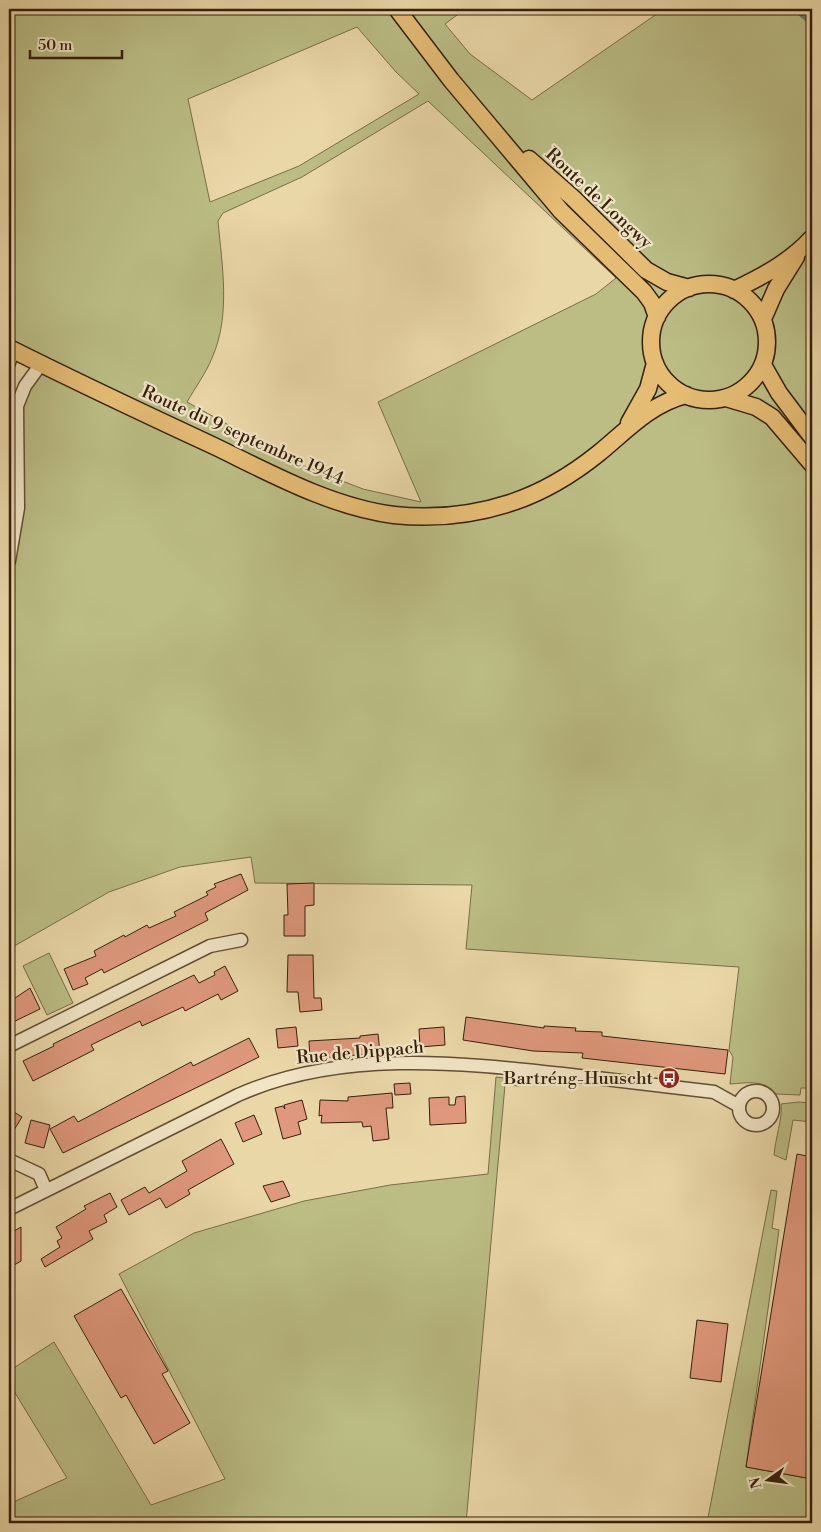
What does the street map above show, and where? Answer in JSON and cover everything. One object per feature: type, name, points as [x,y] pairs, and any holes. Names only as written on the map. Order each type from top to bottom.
[{"type":"main road","name":"Route de Longwy","points":[[397,9],[489,125],[562,211],[644,292],[652,303],[657,317]]},
{"type":"main road","name":"Route de Longwy","points":[[489,125],[573,198],[646,270],[667,282],[689,288]]},
{"type":"main road","points":[[763,319],[776,289],[798,253],[812,238]]},
{"type":"main road","points":[[734,290],[762,277],[798,253]]},
{"type":"main road","points":[[627,428],[648,390],[655,364],[652,340],[657,317],[670,300],[689,288],[704,284],[719,285],[734,290],[751,302],[763,319],[767,334],[767,350],[762,365],[748,386],[726,398],[712,400],[686,395],[673,387],[655,364]]},
{"type":"main road","name":"Route du 9 septembre 1944","points":[[10,354],[40,364],[291,483],[347,504],[393,514],[434,516],[467,513],[510,503],[543,489],[573,472],[598,454],[627,428]]},
{"type":"main road","points":[[762,365],[779,393],[812,437]]},
{"type":"main road","points":[[627,428],[659,405],[686,395]]},
{"type":"main road","points":[[726,398],[756,407],[772,417],[812,464]]},
{"type":"street","points":[[9,560],[18,508],[17,406],[25,386],[40,364]]},
{"type":"street","points":[[9,422],[19,471]]},
{"type":"street","points":[[9,1046],[210,946],[241,940]]},
{"type":"street","name":"Rue de Dippach","points":[[9,1209],[265,1083],[320,1070],[432,1062],[500,1067],[714,1092],[739,1106]]},
{"type":"street","points":[[9,1160],[39,1174],[46,1190]]},
{"type":"green space","points":[[9,9],[465,9],[445,24],[470,54],[532,100],[664,9],[812,9],[812,1088],[801,1088],[800,1095],[776,1094],[772,1089],[761,1084],[730,1084],[733,1057],[729,1050],[739,967],[466,949],[472,885],[255,883],[251,857],[180,867],[109,892],[9,949],[9,422],[18,466],[17,406],[40,364],[14,351],[9,363]],"holes":[[[357,27],[396,72],[419,94],[299,166],[210,202],[188,99]],[[428,101],[616,278],[596,294],[378,402],[421,502],[363,489],[299,464],[187,402],[210,364],[222,325],[224,290],[218,221],[223,213],[302,177]]]},
{"type":"green space","points":[[49,953],[73,1003],[47,1015],[23,966]]},
{"type":"green space","points":[[496,1077],[519,1080],[519,1086],[505,1085],[466,1523],[9,1523],[9,1504],[67,1478],[9,1383],[9,1371],[54,1342],[151,1505],[225,1479],[119,1274],[194,1233],[304,1201],[390,1185],[488,1174]]},
{"type":"green space","points":[[812,1103],[812,1122],[793,1120],[786,1160],[774,1155],[781,1104]]},
{"type":"green space","points":[[771,1190],[777,1191],[772,1228],[779,1230],[746,1467],[812,1479],[812,1523],[707,1523]]},
{"type":"building","points":[[241,874],[248,890],[205,913],[208,920],[104,973],[102,969],[85,978],[88,984],[73,990],[64,969],[96,956],[94,951],[124,935],[125,937],[147,925],[149,928],[176,916],[174,912],[208,895],[206,892],[216,887],[214,884]]},
{"type":"building","points":[[314,883],[314,905],[305,906],[305,936],[284,936],[284,915],[288,915],[287,884]]},
{"type":"building","points":[[288,955],[313,955],[314,998],[321,998],[322,1010],[300,1012],[298,992],[287,992]]},
{"type":"building","points":[[225,966],[238,991],[221,1000],[218,994],[185,1011],[183,1007],[142,1026],[140,1021],[91,1045],[94,1050],[33,1081],[23,1061],[54,1046],[53,1044],[194,975],[199,983],[215,975],[214,972]]},
{"type":"building","points":[[30,988],[40,1009],[9,1024],[9,1002]]},
{"type":"building","points":[[466,1017],[544,1028],[544,1026],[576,1028],[575,1031],[602,1032],[602,1036],[728,1050],[725,1074],[582,1058],[583,1053],[533,1051],[463,1040]]},
{"type":"building","points":[[296,1027],[298,1046],[278,1048],[276,1029]]},
{"type":"building","points":[[444,1027],[445,1045],[420,1047],[419,1029]]},
{"type":"building","points":[[378,1034],[380,1053],[310,1059],[309,1041],[360,1038],[360,1036]]},
{"type":"building","points":[[249,1038],[259,1057],[63,1153],[50,1129],[74,1116],[78,1122],[191,1062],[193,1066]]},
{"type":"building","points":[[410,1083],[411,1094],[395,1095],[394,1084]]},
{"type":"building","points":[[392,1093],[393,1108],[386,1108],[389,1139],[373,1141],[371,1126],[363,1127],[362,1122],[321,1123],[322,1115],[319,1116],[320,1100],[348,1101],[348,1097]]},
{"type":"building","points":[[465,1096],[466,1123],[430,1125],[429,1098],[449,1097],[449,1105],[455,1105],[456,1097]]},
{"type":"building","points":[[302,1100],[307,1119],[298,1122],[301,1134],[283,1139],[275,1108],[283,1106],[285,1109],[284,1105]]},
{"type":"building","points":[[9,1109],[22,1117],[9,1138]]},
{"type":"building","points":[[254,1115],[262,1134],[243,1142],[235,1123]]},
{"type":"building","points":[[31,1120],[50,1125],[44,1148],[25,1143]]},
{"type":"building","points":[[221,1139],[234,1164],[188,1190],[190,1194],[166,1208],[160,1198],[129,1215],[121,1200],[145,1187],[149,1193],[187,1171],[182,1161]]},
{"type":"building","points":[[797,1154],[812,1157],[812,1479],[746,1467]]},
{"type":"building","points":[[283,1181],[290,1196],[271,1202],[263,1186]]},
{"type":"building","points":[[110,1193],[117,1207],[104,1215],[107,1222],[89,1231],[93,1239],[45,1267],[41,1259],[60,1247],[57,1241],[62,1238],[56,1227],[86,1209],[84,1206]]},
{"type":"building","points":[[21,1227],[21,1261],[9,1268],[9,1234]]},
{"type":"building","points":[[121,1289],[168,1371],[162,1374],[190,1423],[154,1444],[126,1395],[121,1398],[74,1316]]},
{"type":"building","points":[[697,1320],[728,1324],[721,1382],[690,1378]]},
{"type":"waterway","points":[[794,9],[812,24]]},
{"type":"place","name":"Bartréng-Huuscht","points":[[669,1078]]}]
